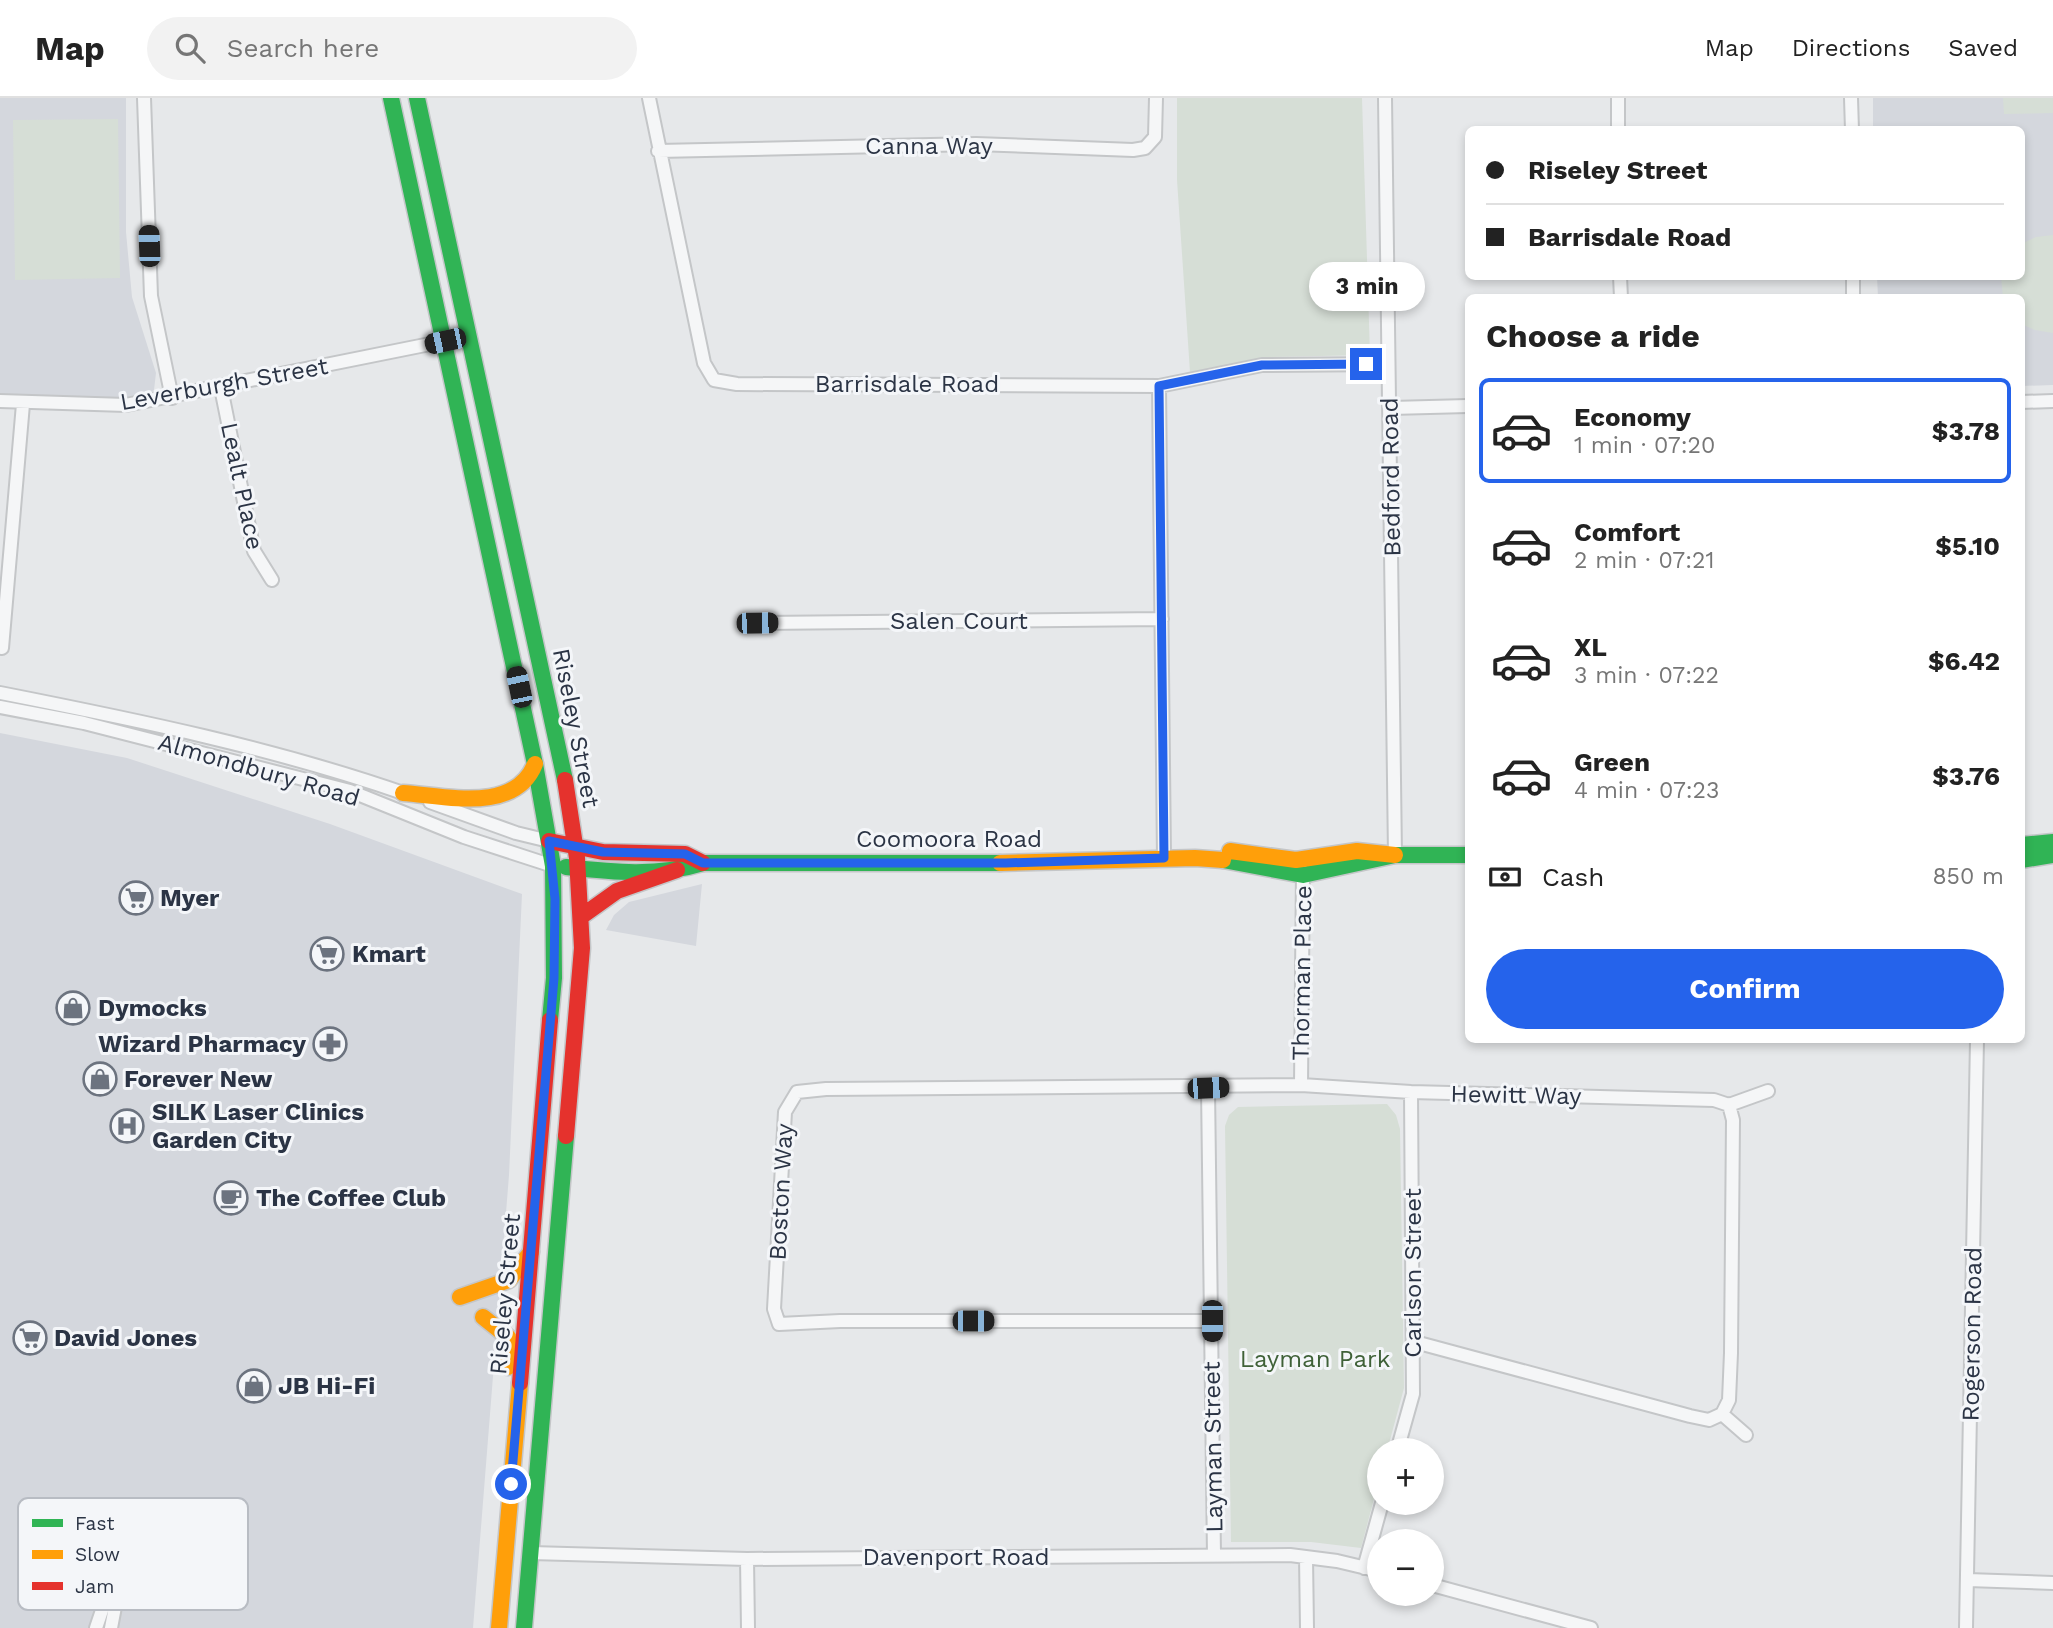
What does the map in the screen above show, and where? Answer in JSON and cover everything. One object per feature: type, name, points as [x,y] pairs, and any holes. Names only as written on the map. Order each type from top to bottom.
[{"type":"main road","name":"Riseley Street","points":[[391,98],[535,764],[553,866],[554,978],[499,1628]]},
{"type":"main road","name":"Riseley Street","points":[[417,98],[571,812],[582,916],[524,1628]]},
{"type":"main road","points":[[403,793],[493,796],[509,794],[521,788],[535,764]]},
{"type":"main road","name":"Coomoora Road","points":[[549,841],[575,848],[685,854],[703,863]]},
{"type":"main road","points":[[2025,845],[2053,842]]},
{"type":"main road","name":"Coomoora Road","points":[[553,866],[578,869],[677,870],[703,863],[1006,863],[1195,858],[1303,867],[1395,855],[1465,855]]},
{"type":"main road","points":[[2025,859],[2053,855]]},
{"type":"main road","points":[[582,916],[617,891],[677,870]]},
{"type":"main road","points":[[460,1297],[509,1280],[531,1252]]},
{"type":"main road","points":[[483,1317],[508,1337],[507,1385],[517,1406]]},
{"type":"street","points":[[144,98],[151,296],[172,398]]},
{"type":"street","name":"Barrisdale Road","points":[[649,98],[704,363],[714,380],[737,384],[1159,386],[1262,365],[1388,364]]},
{"type":"street","name":"Canna Way","points":[[658,151],[976,144],[1133,150],[1145,148],[1155,136],[1156,98]]},
{"type":"street","name":"Bedford Road","points":[[1385,98],[1395,855]]},
{"type":"street","points":[[1618,98],[1618,126]]},
{"type":"street","points":[[1851,98],[1852,126]]},
{"type":"street","name":"Leverburgh Street","points":[[0,401],[23,404],[126,405],[172,398],[445,341]]},
{"type":"street","points":[[1159,386],[1164,858]]},
{"type":"street","name":"Lealt Place","points":[[221,388],[254,551],[272,580]]},
{"type":"street","points":[[2025,402],[2053,401]]},
{"type":"street","points":[[2,648],[23,404]]},
{"type":"street","points":[[1391,408],[1465,406]]},
{"type":"street","name":"Salen Court","points":[[757,623],[1162,619]]},
{"type":"street","name":"Almondbury Road","points":[[0,694],[87,709],[304,761],[516,833],[549,841]]},
{"type":"street","name":"Almondbury Road","points":[[0,707],[84,723],[339,788],[464,837],[553,866]]},
{"type":"street","name":"Thorman Place","points":[[1301,1085],[1303,867]]},
{"type":"street","name":"Rogerson Road","points":[[1966,1628],[1978,1043]]},
{"type":"street","name":"Boston Way","points":[[1212,1321],[840,1321],[779,1324],[774,1309],[785,1112],[797,1092],[826,1089],[1208,1088],[1301,1085]]},
{"type":"street","name":"Hewitt Way","points":[[1301,1085],[1411,1092],[1714,1100],[1729,1105],[1768,1091]]},
{"type":"street","name":"Layman Street","points":[[1208,1088],[1214,1555]]},
{"type":"street","name":"Carlson Street","points":[[1401,1438],[1413,1394],[1415,1342],[1411,1092]]},
{"type":"street","points":[[1415,1342],[1690,1416],[1709,1420],[1722,1414],[1729,1400],[1731,1353],[1733,1120],[1729,1105]]},
{"type":"street","points":[[1722,1414],[1746,1435]]},
{"type":"street","points":[[1364,1567],[1379,1515]]},
{"type":"street","name":"Davenport Road","points":[[531,1553],[747,1559],[1214,1555],[1306,1557],[1367,1568]]},
{"type":"street","points":[[1306,1557],[1307,1628]]},
{"type":"street","points":[[747,1559],[748,1628]]},
{"type":"street","points":[[1968,1580],[2053,1583]]},
{"type":"street","points":[[1444,1589],[1591,1628]]},
{"type":"street","points":[[96,1628],[102,1610]]},
{"type":"street","points":[[111,1628],[114,1610]]},
{"type":"shaded area","points":[[0,98],[126,98],[126,232],[132,297],[156,373],[154,390],[143,399],[126,405],[0,394]]},
{"type":"shaded area","points":[[1873,98],[2053,98],[2053,385],[2025,386],[2025,294],[1878,294],[1877,280],[2025,280],[2025,126],[1873,126]]},
{"type":"shaded area","points":[[0,733],[127,758],[330,824],[522,894],[509,1175],[473,1628],[0,1628]]},
{"type":"shaded area","points":[[702,884],[696,946],[606,930],[614,915],[629,902]]},
{"type":"green space","points":[[1177,98],[1362,98],[1370,355],[1268,357],[1190,372],[1177,180]]},
{"type":"green space","points":[[2003,98],[2053,98],[2053,113],[2004,114]]},
{"type":"green space","points":[[118,119],[120,278],[15,280],[13,120]]},
{"type":"green space","points":[[2053,235],[2053,333],[2025,326],[2025,294],[2003,294],[2001,280],[2025,280],[2025,242],[2036,237]]},
{"type":"green space","name":"Layman Park","points":[[1387,1104],[1396,1115],[1400,1129],[1404,1388],[1391,1438],[1367,1438],[1367,1515],[1370,1515],[1361,1548],[1311,1542],[1231,1542],[1225,1126],[1229,1115],[1238,1107]]},
{"type":"traffic: fast","points":[[391,98],[535,764],[553,866],[554,978],[550,1020]]},
{"type":"traffic: fast","points":[[417,98],[565,780]]},
{"type":"traffic: fast","points":[[2025,845],[2053,842]]},
{"type":"traffic: fast","points":[[1223,860],[1303,875],[1395,855],[1465,855]]},
{"type":"traffic: fast","points":[[2025,859],[2053,855]]},
{"type":"traffic: fast","points":[[566,867],[652,872],[703,863],[1000,863]]},
{"type":"traffic: fast","points":[[524,1628],[566,1136]]},
{"type":"traffic: slow","points":[[403,793],[458,798],[496,796],[512,790],[525,780],[535,764]]},
{"type":"traffic: slow","points":[[1230,851],[1296,860],[1357,851],[1395,855]]},
{"type":"traffic: slow","points":[[1000,863],[1195,858],[1223,860]]},
{"type":"traffic: slow","points":[[460,1297],[509,1280],[531,1252]]},
{"type":"traffic: slow","points":[[483,1317],[508,1337],[508,1367]]},
{"type":"traffic: slow","points":[[499,1628],[520,1383]]},
{"type":"traffic: jam","points":[[565,780],[577,858],[582,948],[566,1136]]},
{"type":"traffic: jam","points":[[549,841],[603,852],[685,854],[703,863]]},
{"type":"traffic: jam","points":[[582,916],[617,891],[677,870]]},
{"type":"traffic: jam","points":[[520,1383],[550,1020]]},
{"type":"place","name":"Myer","points":[[136,898]]},
{"type":"place","name":"Kmart","points":[[327,954]]},
{"type":"place","name":"Dymocks","points":[[73,1008]]},
{"type":"place","name":"Wizard Pharmacy","points":[[330,1044]]},
{"type":"place","name":"Forever New","points":[[100,1079]]},
{"type":"place","name":"SILK Laser Clinics Garden City","points":[[127,1126]]},
{"type":"place","name":"The Coffee Club","points":[[231,1198]]},
{"type":"place","name":"David Jones","points":[[30,1338]]},
{"type":"place","name":"JB Hi-Fi","points":[[254,1386]]},
{"type":"route","points":[[511,1484],[554,978],[555,899],[549,841],[603,852],[685,854],[703,863],[1006,863],[1164,858],[1159,386],[1262,365],[1366,364]]}]
